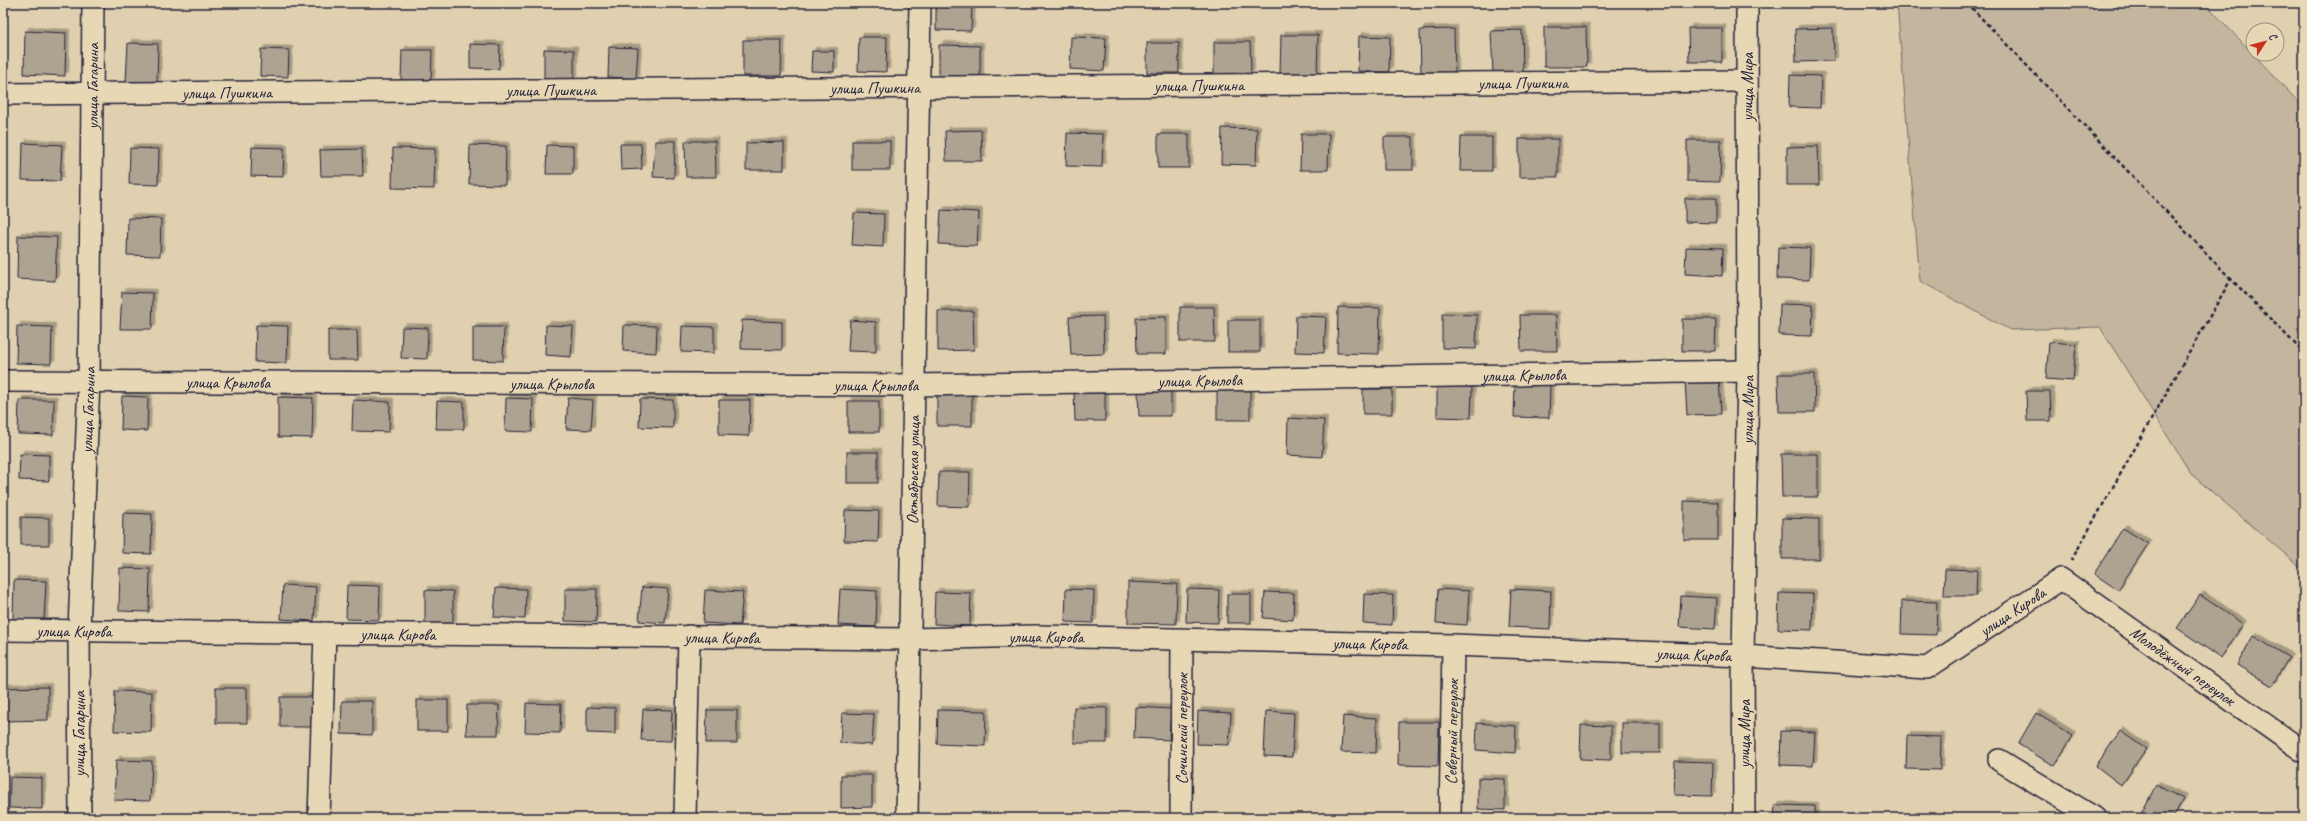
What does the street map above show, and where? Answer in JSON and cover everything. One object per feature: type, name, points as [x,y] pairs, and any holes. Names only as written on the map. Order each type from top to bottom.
[{"type":"street","name":"улица Гагарина","points":[[80,818],[79,630],[89,381],[93,3]]},
{"type":"street","name":"Октябрьская улица","points":[[907,818],[920,87],[920,3]]},
{"type":"street","name":"улица Мира","points":[[1744,818],[1743,656],[1748,371],[1747,3]]},
{"type":"street","name":"улица Пушкина","points":[[3,94],[1747,81]]},
{"type":"street","name":"улица Крылова","points":[[3,381],[914,385],[1748,371]]},
{"type":"street","name":"улица Кирова","points":[[3,630],[689,636],[909,640],[1036,636],[1182,641],[1453,645],[1743,656],[1927,668],[2061,579]]},
{"type":"street","name":"Молодёжный переулок","points":[[2061,579],[2304,752]]},
{"type":"street","points":[[319,818],[325,632]]},
{"type":"street","points":[[684,818],[689,636]]},
{"type":"street","name":"Сочинский переулок","points":[[1181,818],[1182,641]]},
{"type":"street","name":"Северный переулок","points":[[1450,818],[1453,645]]},
{"type":"street","points":[[1999,760],[2094,818]]},
{"type":"path","points":[[1967,3],[2231,279],[2304,353]]},
{"type":"path","points":[[2061,579],[2231,279]]},
{"type":"shaded area","points":[[1897,3],[2205,3],[2245,45],[2245,62],[2261,62],[2304,108],[2304,570],[2191,474],[2100,327],[2010,330],[1920,281]]},
{"type":"building","points":[[936,3],[972,3],[971,31],[936,30]]},
{"type":"building","points":[[1544,27],[1586,27],[1587,67],[1544,67]]},
{"type":"building","points":[[1688,28],[1722,28],[1722,62],[1689,62]]},
{"type":"building","points":[[1833,28],[1834,61],[1796,62],[1795,29]]},
{"type":"building","points":[[1454,29],[1455,74],[1421,75],[1420,30]]},
{"type":"building","points":[[1522,30],[1523,72],[1493,73],[1491,31]]},
{"type":"building","points":[[25,31],[66,33],[65,76],[24,74]]},
{"type":"building","points":[[1281,35],[1318,35],[1317,75],[1280,74]]},
{"type":"building","points":[[1359,36],[1390,37],[1389,72],[1358,71]]},
{"type":"building","points":[[859,37],[887,37],[886,72],[858,71]]},
{"type":"building","points":[[1071,37],[1106,38],[1104,71],[1070,69]]},
{"type":"building","points":[[743,40],[782,40],[781,76],[743,76]]},
{"type":"building","points":[[1214,42],[1250,42],[1251,74],[1214,74]]},
{"type":"building","points":[[128,43],[158,44],[157,83],[126,82]]},
{"type":"building","points":[[1147,43],[1179,43],[1179,73],[1147,73]]},
{"type":"building","points":[[470,44],[500,45],[499,69],[470,68]]},
{"type":"building","points":[[939,45],[980,46],[980,79],[939,79]]},
{"type":"building","points":[[609,47],[638,48],[636,79],[608,77]]},
{"type":"building","points":[[261,49],[289,50],[288,77],[260,76]]},
{"type":"building","points":[[544,49],[574,50],[574,79],[544,78]]},
{"type":"building","points":[[402,50],[432,50],[431,81],[401,80]]},
{"type":"building","points":[[812,51],[834,51],[834,72],[811,71]]},
{"type":"building","points":[[1790,75],[1821,76],[1820,108],[1789,107]]},
{"type":"building","points":[[1222,128],[1257,129],[1256,165],[1221,164]]},
{"type":"building","points":[[981,130],[982,161],[946,161],[945,131]]},
{"type":"building","points":[[1067,133],[1103,134],[1102,167],[1066,166]]},
{"type":"building","points":[[1158,134],[1189,134],[1189,168],[1158,168]]},
{"type":"building","points":[[1301,134],[1329,134],[1328,170],[1300,170]]},
{"type":"building","points":[[1384,137],[1413,137],[1413,170],[1384,170]]},
{"type":"building","points":[[1461,137],[1492,137],[1492,171],[1460,171]]},
{"type":"building","points":[[1519,139],[1558,139],[1558,177],[1519,177]]},
{"type":"building","points":[[1687,140],[1721,140],[1720,182],[1687,181]]},
{"type":"building","points":[[655,141],[675,141],[674,178],[653,177]]},
{"type":"building","points":[[685,141],[715,141],[716,177],[686,177]]},
{"type":"building","points":[[852,141],[890,141],[890,170],[852,170]]},
{"type":"building","points":[[784,142],[784,170],[746,170],[746,143]]},
{"type":"building","points":[[23,143],[62,145],[60,181],[22,180]]},
{"type":"building","points":[[620,144],[641,144],[642,169],[621,170]]},
{"type":"building","points":[[470,145],[506,146],[505,185],[469,184]]},
{"type":"building","points":[[547,145],[573,146],[573,174],[546,174]]},
{"type":"building","points":[[1818,146],[1819,185],[1787,185],[1787,147]]},
{"type":"building","points":[[252,147],[284,148],[283,177],[251,176]]},
{"type":"building","points":[[130,148],[159,149],[158,185],[129,184]]},
{"type":"building","points":[[393,148],[435,149],[434,189],[392,188]]},
{"type":"building","points":[[362,149],[363,176],[321,176],[320,150]]},
{"type":"building","points":[[1685,198],[1716,198],[1716,223],[1685,222]]},
{"type":"building","points":[[941,210],[979,212],[977,246],[939,244]]},
{"type":"building","points":[[854,213],[884,214],[883,247],[852,245]]},
{"type":"building","points":[[128,218],[161,219],[160,256],[127,255]]},
{"type":"building","points":[[18,236],[57,237],[55,281],[17,279]]},
{"type":"building","points":[[1686,247],[1723,248],[1722,276],[1685,274]]},
{"type":"building","points":[[1778,247],[1810,248],[1809,280],[1777,279]]},
{"type":"building","points":[[122,292],[153,293],[152,329],[120,329]]},
{"type":"building","points":[[1780,304],[1813,305],[1812,336],[1779,335]]},
{"type":"building","points":[[1180,307],[1214,307],[1215,342],[1180,342]]},
{"type":"building","points":[[1338,307],[1380,308],[1379,354],[1337,353]]},
{"type":"building","points":[[938,311],[973,311],[974,350],[938,351]]},
{"type":"building","points":[[1442,314],[1477,315],[1476,349],[1442,348]]},
{"type":"building","points":[[1520,315],[1556,315],[1557,351],[1521,351]]},
{"type":"building","points":[[1103,316],[1104,354],[1071,355],[1069,317]]},
{"type":"building","points":[[1296,316],[1326,317],[1324,353],[1295,352]]},
{"type":"building","points":[[1166,317],[1166,354],[1137,354],[1136,318]]},
{"type":"building","points":[[1682,319],[1716,319],[1715,351],[1682,351]]},
{"type":"building","points":[[742,320],[782,322],[782,350],[741,349]]},
{"type":"building","points":[[850,320],[876,322],[876,352],[848,351]]},
{"type":"building","points":[[1228,320],[1260,320],[1260,352],[1228,352]]},
{"type":"building","points":[[256,325],[288,326],[287,363],[255,362]]},
{"type":"building","points":[[546,325],[573,326],[571,357],[545,355]]},
{"type":"building","points":[[624,325],[657,326],[656,353],[623,351]]},
{"type":"building","points":[[17,326],[52,327],[51,364],[16,363]]},
{"type":"building","points":[[682,326],[714,327],[714,353],[681,352]]},
{"type":"building","points":[[402,327],[428,328],[427,359],[401,358]]},
{"type":"building","points":[[473,327],[504,327],[503,361],[473,360]]},
{"type":"building","points":[[328,330],[357,330],[358,360],[328,360]]},
{"type":"building","points":[[2049,342],[2076,344],[2073,381],[2046,379]]},
{"type":"building","points":[[1778,374],[1814,374],[1815,412],[1779,412]]},
{"type":"building","points":[[1719,378],[1721,414],[1687,415],[1685,380]]},
{"type":"building","points":[[1515,384],[1550,385],[1549,418],[1514,417]]},
{"type":"building","points":[[1437,386],[1472,387],[1471,418],[1437,417]]},
{"type":"building","points":[[1217,389],[1250,389],[1250,420],[1217,420]]},
{"type":"building","points":[[1363,389],[1392,389],[1392,414],[1363,414]]},
{"type":"building","points":[[1171,390],[1171,416],[1139,416],[1138,391]]},
{"type":"building","points":[[2026,391],[2050,391],[2051,421],[2027,421]]},
{"type":"building","points":[[1074,393],[1105,393],[1105,421],[1075,421]]},
{"type":"building","points":[[937,394],[972,394],[972,426],[937,426]]},
{"type":"building","points":[[122,396],[148,397],[147,431],[121,430]]},
{"type":"building","points":[[278,397],[313,398],[312,438],[278,437]]},
{"type":"building","points":[[506,398],[533,399],[532,432],[505,431]]},
{"type":"building","points":[[568,398],[593,400],[591,430],[566,429]]},
{"type":"building","points":[[640,399],[673,400],[673,428],[639,427]]},
{"type":"building","points":[[19,400],[54,400],[53,435],[18,434]]},
{"type":"building","points":[[353,400],[390,402],[389,432],[352,431]]},
{"type":"building","points":[[719,400],[750,400],[749,436],[719,435]]},
{"type":"building","points":[[437,401],[464,402],[464,429],[436,429]]},
{"type":"building","points":[[848,401],[879,401],[879,432],[848,432]]},
{"type":"building","points":[[1288,418],[1324,420],[1322,457],[1287,455]]},
{"type":"building","points":[[847,452],[878,452],[878,483],[847,483]]},
{"type":"building","points":[[20,454],[49,455],[49,481],[19,480]]},
{"type":"building","points":[[1781,454],[1818,454],[1818,497],[1782,497]]},
{"type":"building","points":[[939,472],[970,472],[969,507],[938,506]]},
{"type":"building","points":[[1684,501],[1718,502],[1718,540],[1684,540]]},
{"type":"building","points":[[845,510],[879,511],[878,542],[844,541]]},
{"type":"building","points":[[123,513],[152,514],[151,554],[122,553]]},
{"type":"building","points":[[21,517],[49,518],[49,545],[21,545]]},
{"type":"building","points":[[1782,518],[1819,519],[1819,559],[1782,559]]},
{"type":"building","points":[[2123,528],[2148,544],[2118,590],[2094,574]]},
{"type":"building","points":[[120,568],[150,569],[149,612],[119,611]]},
{"type":"building","points":[[1945,569],[1977,570],[1976,596],[1944,596]]},
{"type":"building","points":[[14,580],[46,581],[44,621],[13,620]]},
{"type":"building","points":[[1128,582],[1177,584],[1176,624],[1128,623]]},
{"type":"building","points":[[283,585],[316,587],[314,621],[281,619]]},
{"type":"building","points":[[347,585],[380,586],[379,620],[346,619]]},
{"type":"building","points":[[642,587],[668,589],[665,623],[639,621]]},
{"type":"building","points":[[496,588],[526,589],[525,619],[494,617]]},
{"type":"building","points":[[565,589],[597,589],[596,622],[565,621]]},
{"type":"building","points":[[840,589],[877,591],[876,627],[838,625]]},
{"type":"building","points":[[1066,589],[1094,590],[1093,623],[1065,622]]},
{"type":"building","points":[[1187,589],[1219,590],[1218,623],[1186,622]]},
{"type":"building","points":[[1438,589],[1469,591],[1467,625],[1436,623]]},
{"type":"building","points":[[1511,589],[1551,591],[1550,629],[1509,627]]},
{"type":"building","points":[[425,590],[453,591],[453,624],[425,624]]},
{"type":"building","points":[[705,590],[743,592],[740,625],[703,623]]},
{"type":"building","points":[[935,592],[971,593],[970,626],[934,624]]},
{"type":"building","points":[[1265,592],[1294,593],[1293,620],[1263,618]]},
{"type":"building","points":[[1779,593],[1813,594],[1812,630],[1778,629]]},
{"type":"building","points":[[1227,594],[1251,594],[1251,623],[1227,623]]},
{"type":"building","points":[[1364,594],[1393,595],[1392,625],[1363,623]]},
{"type":"building","points":[[2200,595],[2243,624],[2221,658],[2177,628]]},
{"type":"building","points":[[1681,596],[1717,598],[1715,629],[1679,627]]},
{"type":"building","points":[[1902,601],[1937,602],[1936,635],[1901,634]]},
{"type":"building","points":[[2253,636],[2289,657],[2272,686],[2237,665]]},
{"type":"building","points":[[48,687],[48,720],[4,721],[3,688]]},
{"type":"building","points":[[216,688],[247,688],[247,723],[216,723]]},
{"type":"building","points":[[115,691],[152,692],[151,732],[114,731]]},
{"type":"building","points":[[280,697],[312,697],[311,727],[280,727]]},
{"type":"building","points":[[417,700],[448,700],[448,731],[417,731]]},
{"type":"building","points":[[342,701],[372,701],[372,735],[341,734]]},
{"type":"building","points":[[526,703],[561,704],[560,733],[525,732]]},
{"type":"building","points":[[467,705],[499,705],[498,735],[466,735]]},
{"type":"building","points":[[587,707],[615,708],[615,734],[587,733]]},
{"type":"building","points":[[1074,707],[1107,708],[1107,743],[1074,743]]},
{"type":"building","points":[[1135,707],[1171,709],[1169,740],[1134,738]]},
{"type":"building","points":[[643,709],[672,710],[671,741],[641,740]]},
{"type":"building","points":[[707,710],[737,710],[737,743],[706,743]]},
{"type":"building","points":[[938,710],[986,711],[985,746],[937,744]]},
{"type":"building","points":[[1198,711],[1231,713],[1229,745],[1197,744]]},
{"type":"building","points":[[1266,711],[1294,713],[1292,757],[1264,756]]},
{"type":"building","points":[[842,713],[874,714],[872,745],[840,743]]},
{"type":"building","points":[[2036,713],[2073,736],[2054,766],[2018,744]]},
{"type":"building","points":[[1343,716],[1377,718],[1376,753],[1341,752]]},
{"type":"building","points":[[1399,722],[1439,722],[1438,766],[1398,765]]},
{"type":"building","points":[[1477,723],[1516,726],[1515,753],[1476,750]]},
{"type":"building","points":[[1622,723],[1660,723],[1660,753],[1622,753]]},
{"type":"building","points":[[1581,725],[1611,726],[1611,760],[1580,759]]},
{"type":"building","points":[[1781,731],[1815,732],[1813,766],[1780,765]]},
{"type":"building","points":[[2120,731],[2146,749],[2121,785],[2096,766]]},
{"type":"building","points":[[1907,736],[1941,737],[1940,770],[1906,769]]},
{"type":"building","points":[[116,760],[152,761],[150,801],[114,800]]},
{"type":"building","points":[[1675,761],[1713,762],[1712,796],[1674,795]]},
{"type":"building","points":[[841,775],[872,775],[872,807],[841,808]]},
{"type":"building","points":[[10,777],[42,778],[42,809],[9,808]]},
{"type":"building","points":[[1478,778],[1505,779],[1505,810],[1478,809]]},
{"type":"building","points":[[2156,785],[2183,799],[2173,818],[2145,818],[2140,816]]},
{"type":"building","points":[[1775,805],[1815,806],[1815,818],[1774,818]]}]
